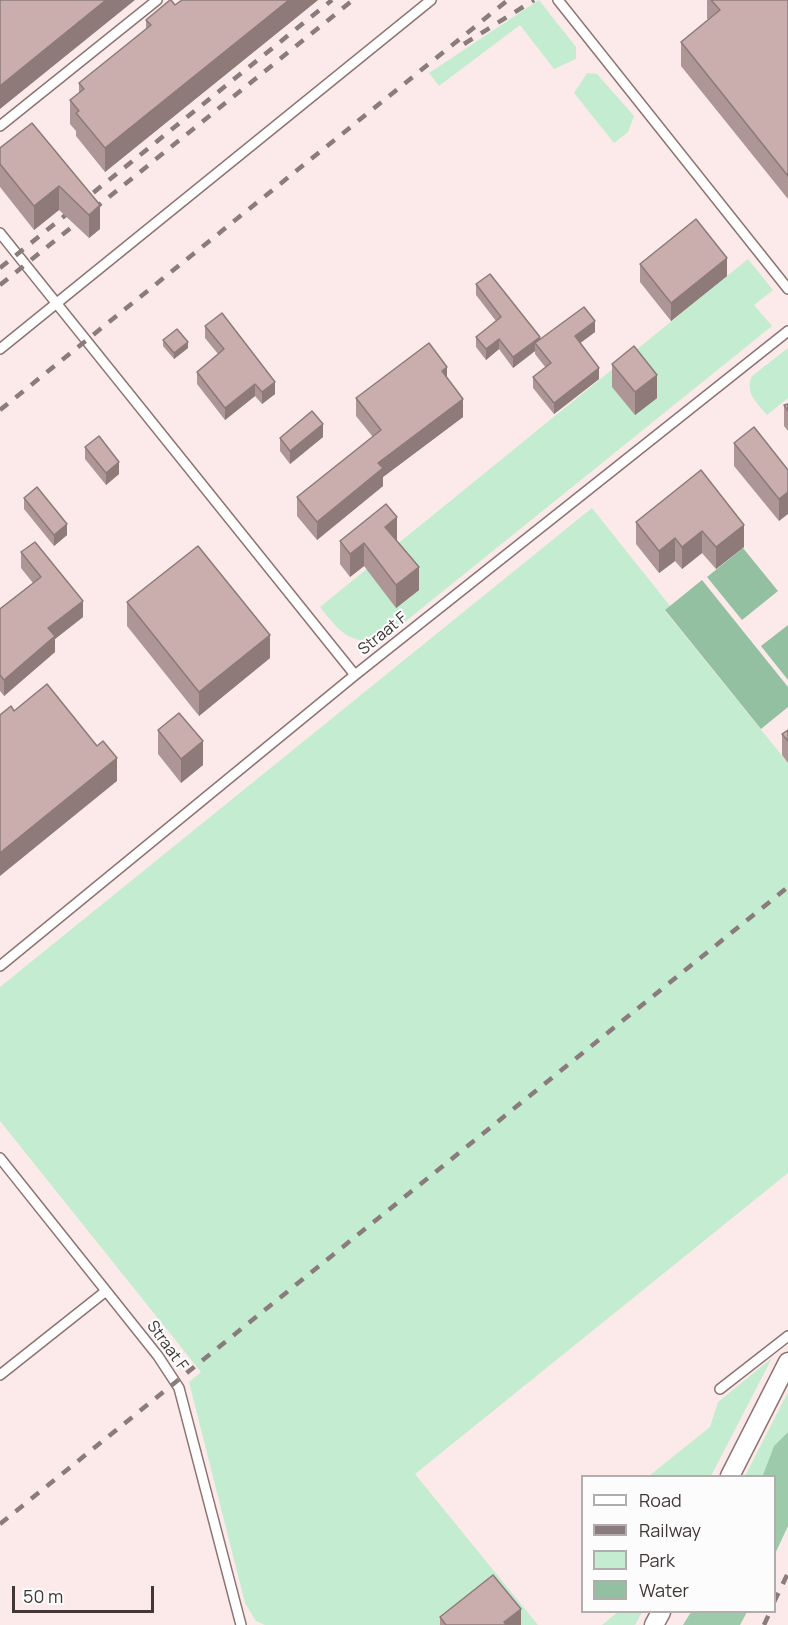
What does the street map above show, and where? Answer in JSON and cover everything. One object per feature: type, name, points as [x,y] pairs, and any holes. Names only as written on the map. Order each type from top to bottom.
[{"type":"street","points":[[731,1475],[788,1362]]},
{"type":"lane","points":[[0,126],[157,0]]},
{"type":"lane","points":[[0,349],[431,0]]},
{"type":"lane","points":[[558,0],[788,289]]},
{"type":"lane","points":[[0,233],[355,675]]},
{"type":"lane","name":"Straat F","points":[[0,966],[355,675],[788,331]]},
{"type":"lane","name":"Straat F","points":[[0,1158],[166,1365],[179,1388],[241,1625]]},
{"type":"lane","points":[[0,1375],[106,1291]]},
{"type":"lane","points":[[720,1389],[788,1336]]},
{"type":"green space","points":[[539,0],[576,47],[576,59],[554,69],[520,25],[439,86],[429,73]]},
{"type":"green space","points":[[587,73],[597,74],[634,116],[628,132],[614,143],[574,93]]},
{"type":"green space","points":[[748,259],[773,290],[754,305],[772,326],[396,629],[383,636],[361,640],[344,633],[328,618],[320,607]]},
{"type":"green space","points":[[788,348],[788,398],[767,415],[753,397],[750,382],[752,376]]},
{"type":"green space","points":[[592,508],[670,606],[665,611],[788,763],[788,1173],[415,1474],[538,1625],[265,1625],[256,1621],[245,1603],[189,1382],[201,1372],[0,1121],[0,987]]},
{"type":"green space","points":[[772,1358],[712,1475],[650,1475],[710,1427],[718,1402]]},
{"type":"green space","points":[[788,1392],[788,1432],[774,1446],[763,1475],[746,1475]]},
{"type":"green space","points":[[617,1613],[641,1613],[635,1625],[602,1625]]},
{"type":"shaded area","points":[[788,1432],[788,1526],[776,1552],[776,1475],[763,1475],[774,1446]]},
{"type":"shaded area","points":[[690,1613],[746,1613],[740,1625],[683,1625]]},
{"type":"water","points":[[743,548],[778,591],[742,620],[707,577]]},
{"type":"water","points":[[702,580],[788,687],[788,707],[761,729],[665,610]]},
{"type":"water","points":[[788,625],[788,680],[761,646]]},
{"type":"building","points":[[0,0],[106,0],[0,86]]},
{"type":"building","points":[[170,0],[175,5],[182,0],[289,0],[105,148],[76,113],[79,111],[70,100],[84,89],[79,83],[151,25],[146,20]]},
{"type":"building","points":[[711,0],[788,0],[788,176],[681,42],[720,10]]},
{"type":"building","points":[[32,123],[100,205],[89,215],[59,186],[34,206],[0,164],[0,148]]},
{"type":"building","points":[[696,219],[727,258],[671,303],[640,264]]},
{"type":"building","points":[[490,274],[540,337],[513,357],[499,339],[486,349],[476,337],[501,317],[476,284]]},
{"type":"building","points":[[584,307],[595,321],[575,336],[599,368],[554,403],[533,377],[551,363],[535,343]]},
{"type":"building","points":[[222,313],[275,382],[262,392],[255,384],[225,408],[197,372],[224,349],[205,326]]},
{"type":"building","points":[[177,329],[188,342],[174,353],[163,340]]},
{"type":"building","points":[[429,343],[447,367],[442,371],[463,399],[378,463],[383,468],[317,522],[297,497],[381,430],[356,398]]},
{"type":"building","points":[[634,346],[657,375],[635,392],[612,364]]},
{"type":"building","points":[[312,411],[323,424],[290,451],[280,438]]},
{"type":"building","points":[[754,427],[788,470],[788,492],[779,499],[734,443]]},
{"type":"building","points":[[99,436],[119,462],[106,473],[85,447]]},
{"type":"building","points":[[701,470],[744,525],[716,547],[702,531],[682,547],[675,538],[659,551],[636,522]]},
{"type":"building","points":[[37,487],[67,524],[54,535],[24,498]]},
{"type":"building","points":[[386,504],[397,517],[385,527],[419,567],[396,585],[364,543],[350,554],[340,541]]},
{"type":"building","points":[[35,542],[83,601],[48,628],[55,636],[4,680],[0,675],[0,609],[41,577],[21,552]]},
{"type":"building","points":[[198,546],[270,635],[199,692],[127,602]]},
{"type":"building","points":[[47,684],[97,746],[103,741],[117,758],[0,853],[0,715],[11,706],[14,711]]},
{"type":"building","points":[[179,713],[203,741],[181,759],[158,730]]},
{"type":"building","points":[[788,730],[788,741],[782,734]]},
{"type":"building","points":[[493,1575],[521,1609],[504,1622],[506,1625],[446,1625],[440,1617]]},
{"type":"railway","points":[[0,268],[332,0]]},
{"type":"railway","points":[[0,285],[353,0]]},
{"type":"railway","points":[[0,410],[508,0]]},
{"type":"railway","points":[[464,44],[534,0]]},
{"type":"railway","points":[[0,1524],[788,887]]},
{"type":"railway","points":[[776,1598],[788,1573]]},
{"type":"railway","points":[[764,1625],[770,1613]]}]
